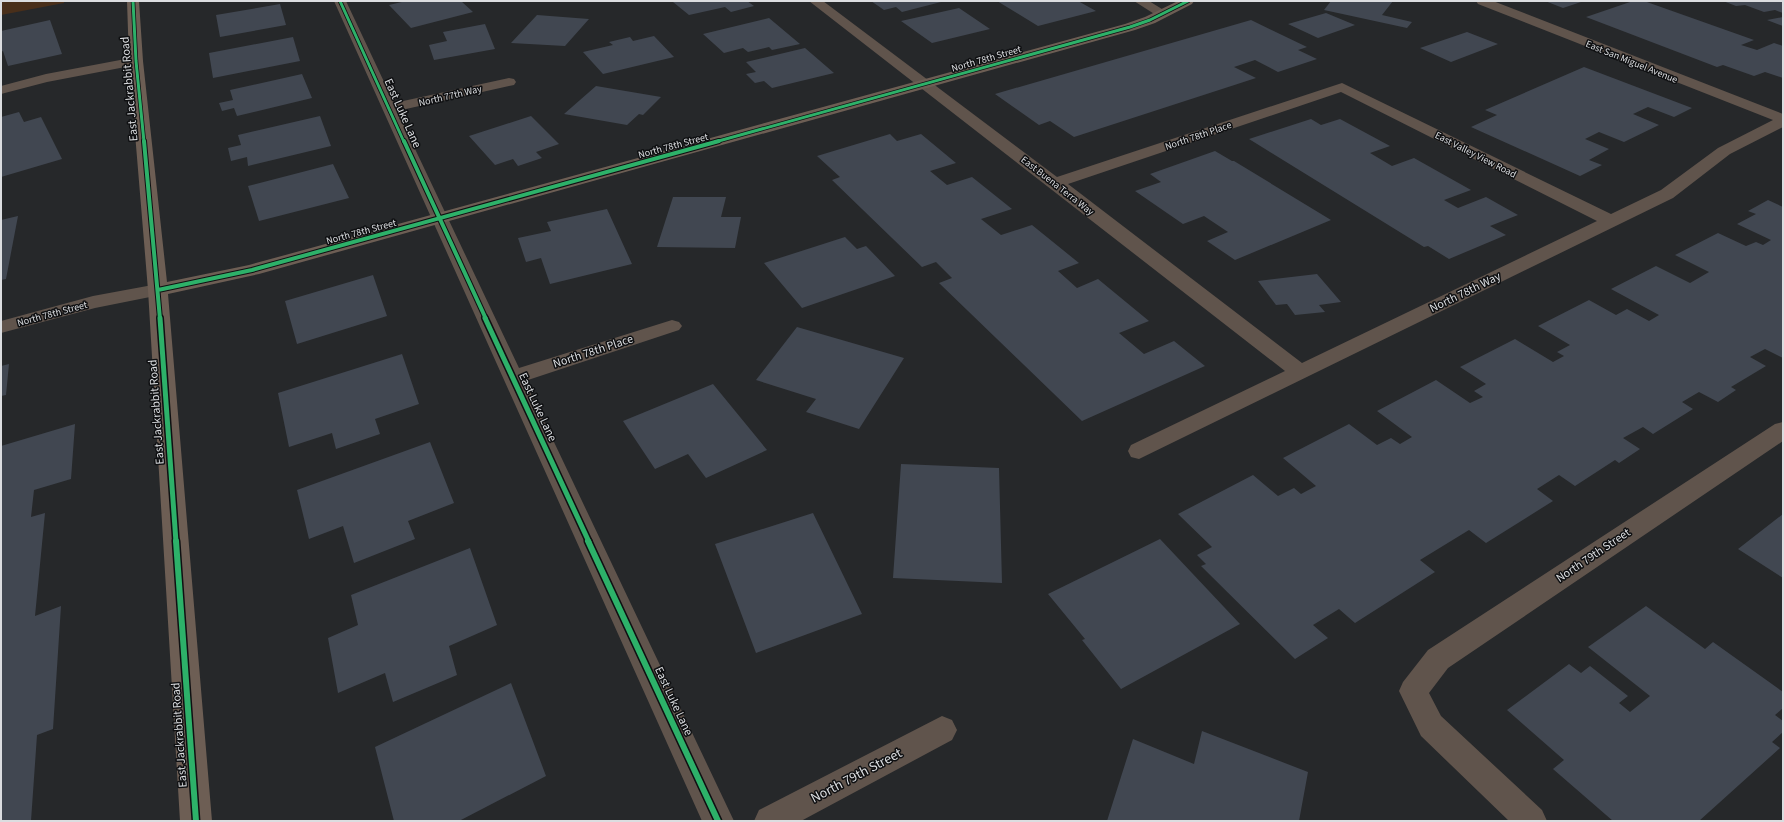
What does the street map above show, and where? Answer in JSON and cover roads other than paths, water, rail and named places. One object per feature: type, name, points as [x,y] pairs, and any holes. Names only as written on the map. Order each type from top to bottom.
[{"type":"street","name":"East Jackrabbit Road","points":[[133,1],[136,60],[158,290],[196,821]]},
{"type":"street","name":"East Luke Lane","points":[[340,1],[390,108],[439,219],[514,377],[718,821]]},
{"type":"street","name":"East Buena Terra Way","points":[[815,1],[1055,183],[1300,372]]},
{"type":"street","points":[[1140,1],[1164,14]]},
{"type":"street","name":"North 78th Street","points":[[1,327],[93,302],[252,270],[439,219],[926,85],[1130,27],[1164,14],[1188,1]]},
{"type":"street","name":"East San Miguel Avenue","points":[[1482,1],[1783,120]]},
{"type":"street","points":[[1,90],[46,78],[136,60]]},
{"type":"street","name":"North 77th Way","points":[[390,108],[510,82]]},
{"type":"street","name":"North 78th Place","points":[[1055,183],[1342,86]]},
{"type":"street","name":"East Valley View Road","points":[[1342,86],[1611,221]]},
{"type":"street","name":"North 78th Way","points":[[1139,451],[1667,194],[1724,151],[1783,120]]},
{"type":"street","name":"North 78th Place","points":[[514,377],[672,326]]},
{"type":"street","name":"North 79th Street","points":[[1531,821],[1431,726],[1413,692],[1438,659],[1783,430]]},
{"type":"street","name":"North 79th Street","points":[[770,821],[942,730]]}]
